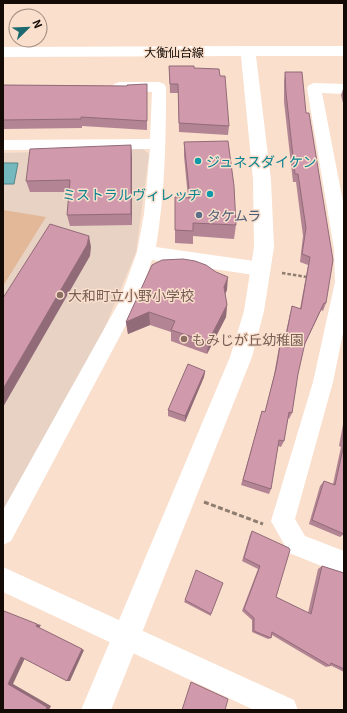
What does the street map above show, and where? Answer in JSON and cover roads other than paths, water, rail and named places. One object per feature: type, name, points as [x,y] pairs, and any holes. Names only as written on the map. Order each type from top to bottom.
[{"type":"main road","name":"大衡仙台線","points":[[3,63],[249,57],[344,51]]},
{"type":"main road","name":"大衡仙台線","points":[[3,52],[249,57],[344,62]]},
{"type":"main road","points":[[96,710],[241,357],[254,311],[272,271],[264,247],[262,180],[249,57]]},
{"type":"street","points":[[3,533],[128,306],[146,252],[153,214],[158,144],[159,87],[104,88]]},
{"type":"street","points":[[344,89],[314,88],[343,249],[344,282],[323,382],[283,521],[297,545],[344,563]]},
{"type":"street","points":[[3,144],[158,144]]},
{"type":"street","points":[[146,252],[272,271]]},
{"type":"street","points":[[3,579],[126,635],[284,710]]},
{"type":"water","points":[[3,163],[18,163],[14,184],[3,184]]},
{"type":"place","name":"ジュネスダイケン","points":[[198,161]]},
{"type":"place","name":"ミストラルヴィレッヂ","points":[[210,194]]},
{"type":"place","name":"タケムラ","points":[[199,215]]},
{"type":"place","name":"大和町立小野小学校","points":[[60,295]]},
{"type":"place","name":"もみじが丘幼稚園","points":[[184,339]]}]
